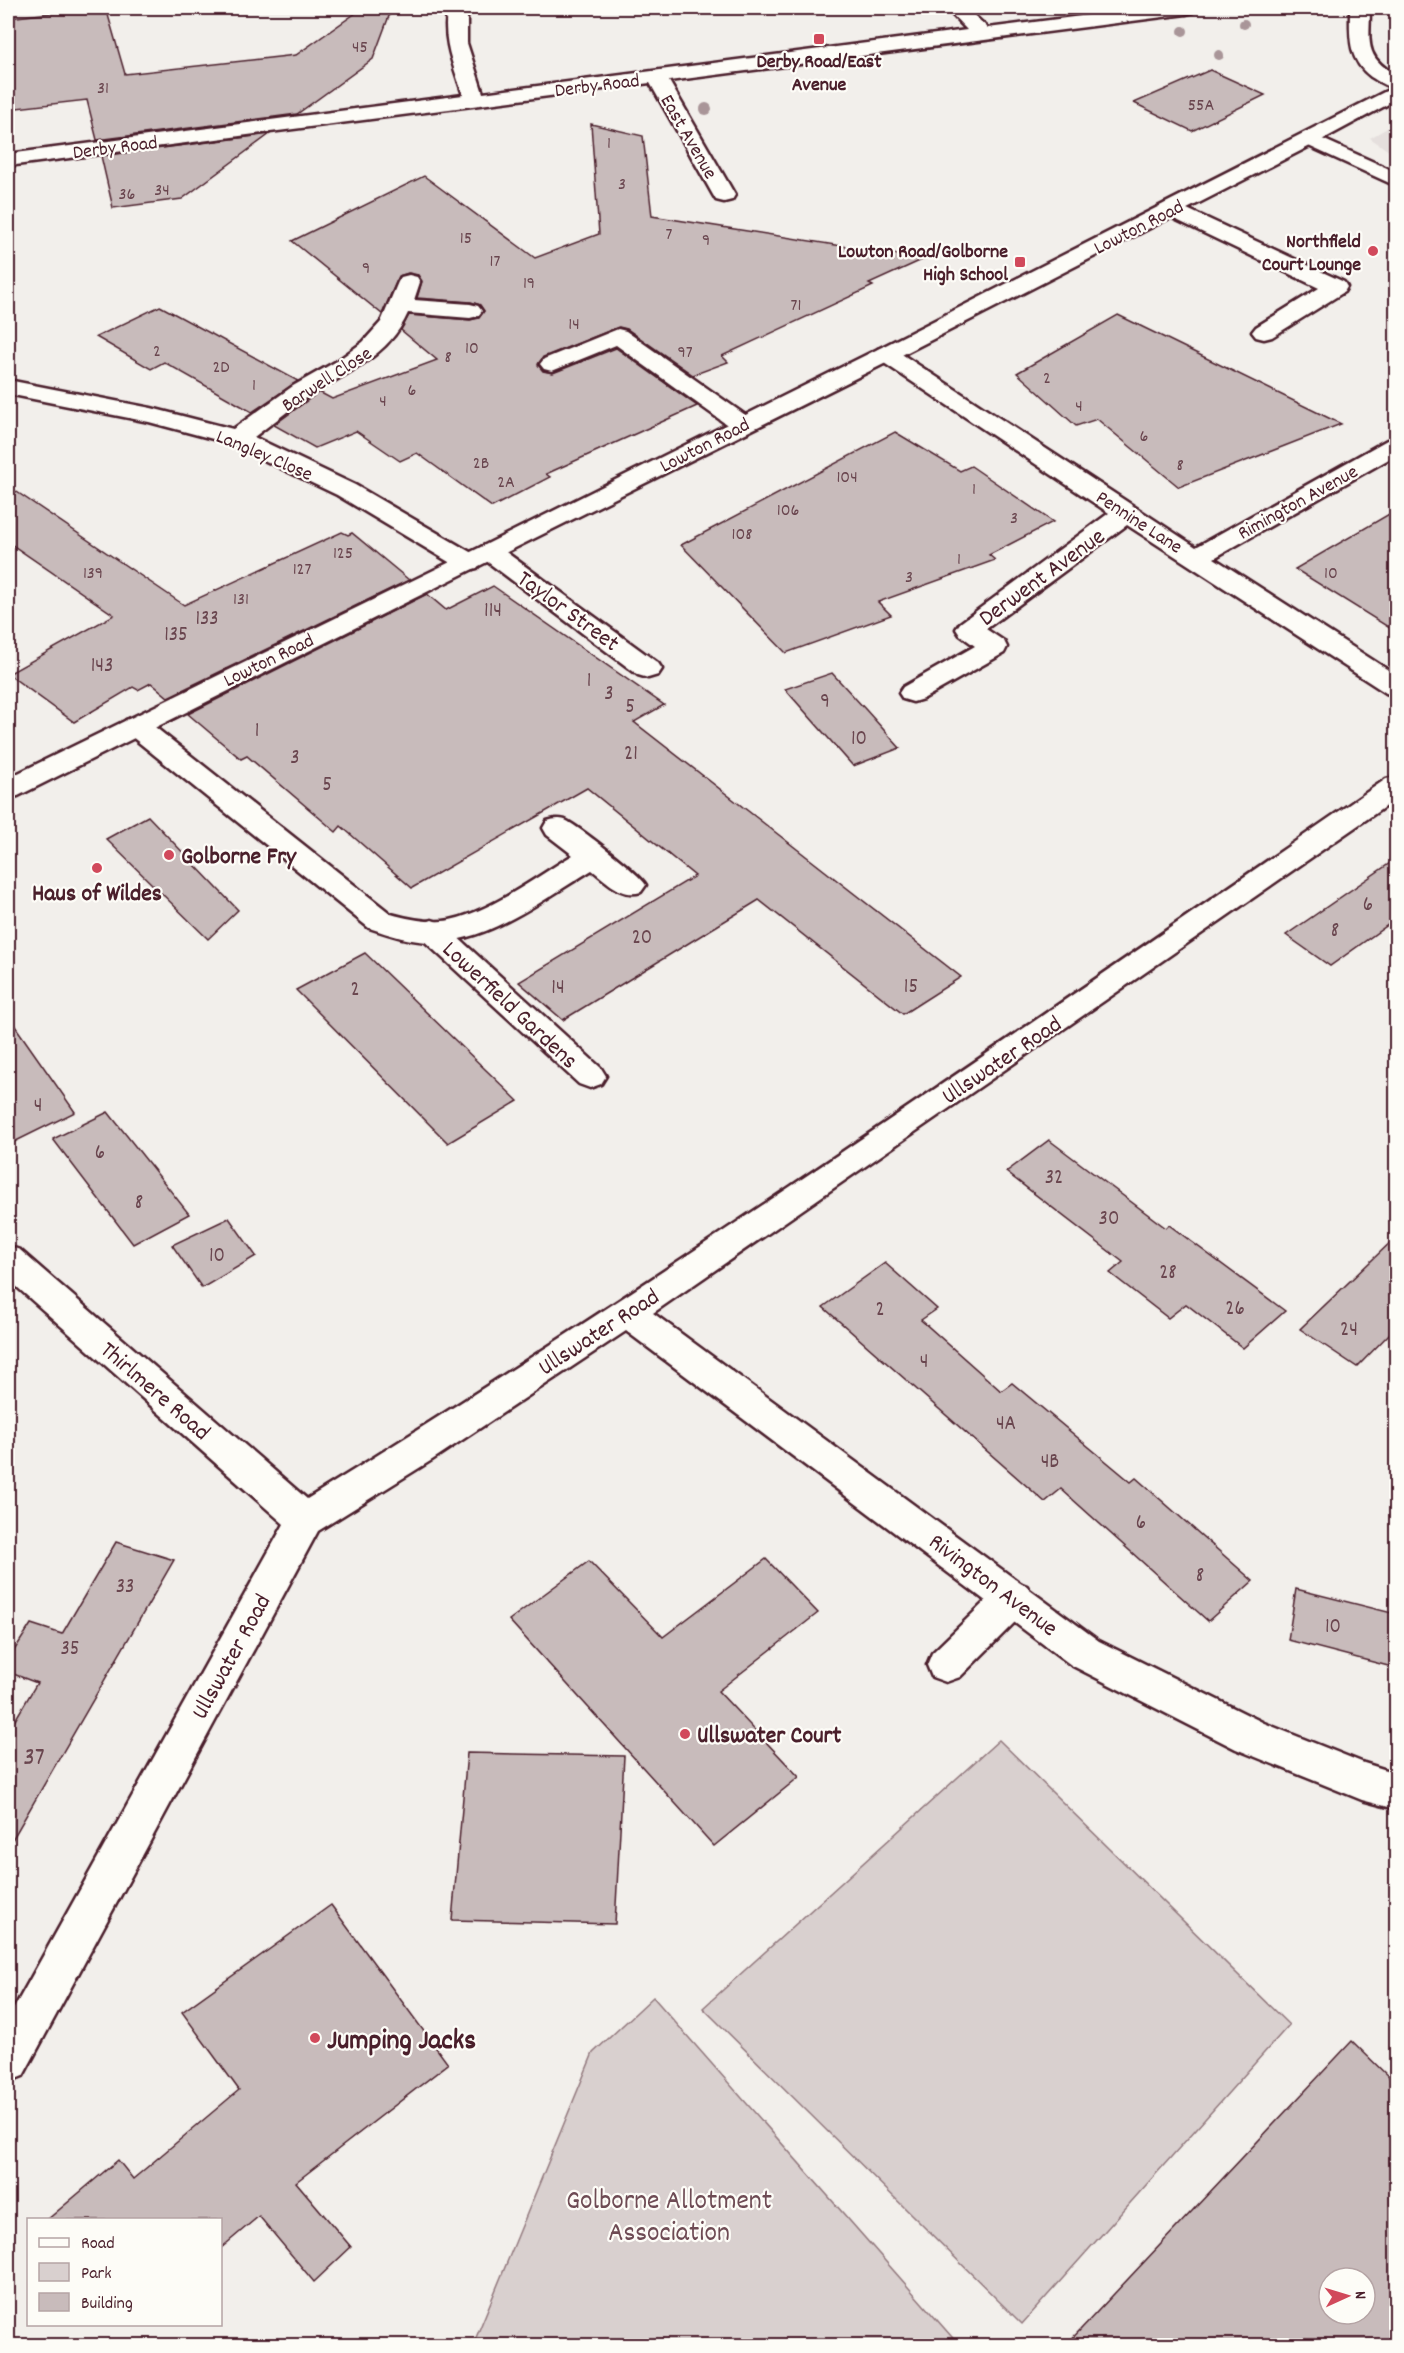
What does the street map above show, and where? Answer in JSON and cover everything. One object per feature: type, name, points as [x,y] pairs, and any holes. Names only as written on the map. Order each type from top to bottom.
[{"type":"street","points":[[457,8],[454,21],[455,39],[475,99]]},
{"type":"street","points":[[955,8],[983,34]]},
{"type":"street","name":"Derby Road","points":[[8,160],[1186,8]]},
{"type":"street","points":[[1360,8],[1361,56],[1373,70],[1396,83]]},
{"type":"street","name":"East Avenue","points":[[656,76],[724,195]]},
{"type":"street","name":"Lowton Road","points":[[8,789],[886,354],[1309,139],[1396,92]]},
{"type":"street","points":[[1309,139],[1396,180]]},
{"type":"street","points":[[1172,208],[1336,287],[1264,332]]},
{"type":"street","name":"Barwell Close","points":[[237,438],[302,391],[352,363],[381,341],[394,323],[409,282]]},
{"type":"street","points":[[400,306],[470,311]]},
{"type":"street","points":[[552,364],[618,336],[742,424]]},
{"type":"street","name":"Pennine Lane","points":[[886,354],[1126,513],[1396,687]]},
{"type":"street","name":"Langley Close","points":[[8,387],[151,415],[237,438],[479,557]]},
{"type":"street","name":"Rimington Avenue","points":[[1197,557],[1396,445]]},
{"type":"street","name":"Derwent Avenue","points":[[913,693],[994,647],[969,629],[1126,513]]},
{"type":"street","name":"Taylor Street","points":[[479,557],[648,669]]},
{"type":"street","name":"Lowerfield Gardens","points":[[136,726],[380,921],[410,930],[450,931],[486,919],[594,856]]},
{"type":"street","name":"Ullswater Road","points":[[8,2061],[305,1520],[419,1449],[627,1313],[1068,1014],[1396,786]]},
{"type":"street","points":[[557,828],[631,885]]},
{"type":"street","name":"Lowerfield Gardens","points":[[432,931],[590,1076]]},
{"type":"street","name":"Thirlmere Road","points":[[8,1259],[305,1520]]},
{"type":"street","name":"Rivington Avenue","points":[[627,1313],[1014,1598],[1085,1653],[1250,1736],[1396,1791]]},
{"type":"street","points":[[946,1665],[1014,1598]]},
{"type":"shaded area","points":[[1396,123],[1396,156],[1370,138]]},
{"type":"green space","points":[[999,1740],[1289,2025],[1022,2324],[703,2008]]},
{"type":"green space","name":"Golborne Allotment Association","points":[[653,1997],[959,2345],[473,2345],[593,2053]]},
{"type":"building","points":[[106,8],[125,74],[296,55],[363,8],[392,8],[373,59],[297,114],[97,140],[87,100],[8,109],[8,18]]},
{"type":"building","points":[[1210,70],[1265,95],[1192,131],[1134,103]]},
{"type":"building","points":[[591,124],[643,136],[652,216],[924,259],[869,284],[873,286],[722,356],[728,362],[693,375],[627,329],[619,327],[543,357],[538,365],[543,371],[553,373],[616,348],[697,406],[546,474],[550,477],[492,507],[417,453],[400,461],[356,431],[315,448],[274,425],[319,392],[332,399],[437,360],[401,330],[409,315],[470,320],[479,318],[484,311],[480,305],[471,302],[417,298],[422,281],[418,275],[408,273],[399,276],[382,314],[292,241],[424,176],[535,258],[599,234]]},
{"type":"building","points":[[270,134],[182,199],[113,208],[101,156]]},
{"type":"building","points":[[160,306],[298,381],[252,412],[164,362],[151,369],[96,337]]},
{"type":"building","points":[[1118,315],[1341,424],[1179,487],[1097,419],[1076,426],[1017,373]]},
{"type":"building","points":[[895,432],[960,471],[971,466],[1053,522],[989,555],[995,560],[878,602],[891,615],[786,653],[681,545]]},
{"type":"building","points":[[8,486],[184,605],[342,532],[348,535],[352,533],[409,580],[168,697],[151,683],[138,690],[133,687],[74,722],[8,674],[114,615],[8,542]]},
{"type":"building","points":[[1396,510],[1396,632],[1295,569]]},
{"type":"building","points":[[493,586],[664,705],[634,722],[961,977],[903,1014],[759,900],[563,1020],[519,982],[695,876],[587,788],[412,888],[341,826],[336,832],[247,756],[241,759],[188,714],[427,594],[446,610]]},
{"type":"building","points":[[832,673],[900,748],[853,766],[785,689]]},
{"type":"building","points":[[148,816],[238,910],[208,939],[106,839]]},
{"type":"building","points":[[1396,859],[1396,919],[1330,966],[1286,935]]},
{"type":"building","points":[[365,953],[518,1101],[448,1143],[296,990]]},
{"type":"building","points":[[8,1016],[75,1112],[8,1145]]},
{"type":"building","points":[[108,1112],[189,1214],[133,1244],[53,1139]]},
{"type":"building","points":[[1049,1140],[1166,1228],[1169,1225],[1285,1311],[1243,1348],[1186,1304],[1168,1318],[1110,1273],[1123,1262],[1006,1172]]},
{"type":"building","points":[[229,1218],[256,1256],[202,1288],[172,1245]]},
{"type":"building","points":[[1396,1237],[1396,1327],[1357,1367],[1300,1329]]},
{"type":"building","points":[[885,1263],[937,1309],[921,1320],[1001,1391],[1012,1383],[1131,1482],[1136,1478],[1253,1581],[1208,1621],[1061,1489],[1045,1502],[823,1307]]},
{"type":"building","points":[[116,1542],[174,1560],[8,1847],[8,1732],[37,1683],[8,1672],[8,1660],[31,1624],[62,1634]]},
{"type":"building","name":"Ullswater Court","points":[[766,1559],[818,1613],[718,1691],[799,1777],[714,1846],[509,1620],[589,1561],[663,1637]]},
{"type":"building","points":[[1296,1589],[1396,1614],[1396,1668],[1288,1640]]},
{"type":"building","points":[[467,1753],[624,1756],[615,1924],[452,1920]]},
{"type":"building","name":"Jumping Jacks","points":[[331,1905],[448,2064],[296,2182],[351,2247],[314,2282],[259,2216],[222,2247],[222,2218],[49,2218],[118,2160],[133,2179],[239,2090],[182,2012]]},
{"type":"building","points":[[1352,2041],[1396,2084],[1396,2346],[1065,2346]]},
{"type":"place","name":"Derby Road/East Avenue","points":[[819,39]]},
{"type":"place","name":"Northfield Court Lounge","points":[[1373,251]]},
{"type":"place","name":"Lowton Road/Golborne High School","points":[[1020,262]]},
{"type":"place","name":"Golborne Fry","points":[[169,855]]},
{"type":"place","name":"Haus of Wildes","points":[[97,868]]},
{"type":"place","name":"Ullswater Court","points":[[685,1734]]},
{"type":"place","name":"Jumping Jacks","points":[[315,2038]]}]
